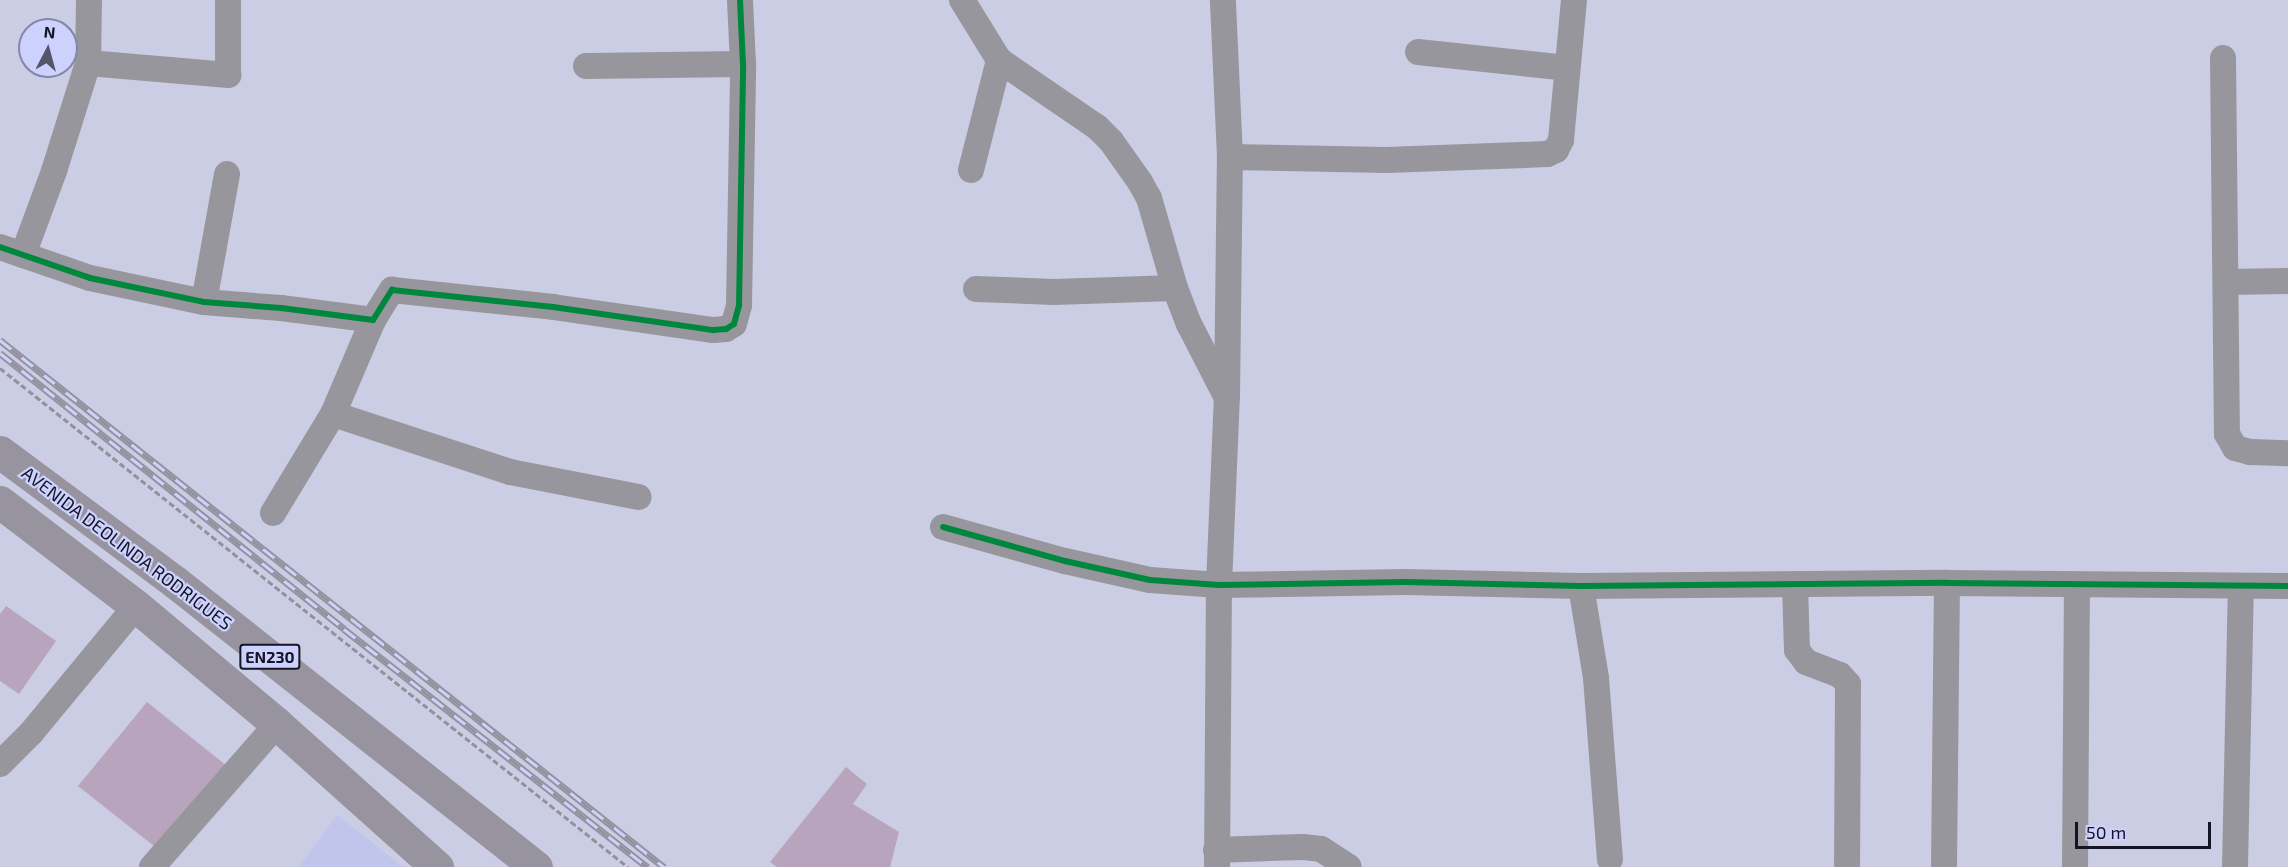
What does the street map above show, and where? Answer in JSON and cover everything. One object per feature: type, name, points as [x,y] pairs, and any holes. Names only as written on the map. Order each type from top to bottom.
[{"type":"highway","name":"AVENIDA DEOLINDA RODRIGUES","points":[[0,452],[175,582],[536,867]]},
{"type":"highway","name":"EN230","points":[[0,502],[136,606],[277,724],[436,867]]},
{"type":"street","points":[[89,0],[88,63],[54,171],[12,251],[90,278],[204,302],[281,308],[373,320]]},
{"type":"street","points":[[88,63],[228,75],[228,0]]},
{"type":"street","points":[[273,513],[333,414],[373,320],[392,290],[553,307],[713,330],[726,329],[734,324],[739,305],[743,64],[740,0]]},
{"type":"street","points":[[962,0],[999,60],[1097,127],[1111,141],[1149,198],[1175,288],[1189,324],[1227,396]]},
{"type":"street","points":[[1223,0],[1230,157],[1227,396],[1219,585],[1217,859],[1304,847],[1321,849],[1349,867]]},
{"type":"street","points":[[1230,157],[1386,160],[1547,154],[1556,150],[1561,140],[1574,0]]},
{"type":"street","points":[[1418,52],[1567,68]]},
{"type":"street","points":[[2223,58],[2228,434],[2235,448],[2250,452],[2288,453]]},
{"type":"street","points":[[971,170],[999,60]]},
{"type":"street","points":[[586,66],[743,64]]},
{"type":"street","points":[[204,302],[227,174]]},
{"type":"street","points":[[2226,282],[2288,281]]},
{"type":"street","points":[[976,289],[1054,292],[1175,288]]},
{"type":"street","points":[[333,414],[510,472],[639,497]]},
{"type":"street","points":[[943,527],[1065,561],[1150,580],[1219,585],[1405,582],[1581,586],[1947,583],[2288,586]]},
{"type":"street","points":[[1944,867],[1947,583]]},
{"type":"street","points":[[1795,584],[1797,650],[1806,662],[1840,675],[1848,684],[1847,867]]},
{"type":"street","points":[[2074,867],[2078,585]]},
{"type":"street","points":[[1581,586],[1596,678],[1610,859]]},
{"type":"street","points":[[2235,867],[2241,586]]},
{"type":"street","points":[[0,764],[31,734],[136,606]]},
{"type":"street","points":[[152,867],[277,724]]},
{"type":"path","points":[[0,368],[628,867]]},
{"type":"shaded area","points":[[337,815],[403,867],[299,867]]},
{"type":"building","points":[[6,606],[56,641],[19,694],[0,681],[0,614]]},
{"type":"building","points":[[147,702],[227,766],[159,850],[78,786]]},
{"type":"building","points":[[846,767],[867,784],[853,804],[899,832],[890,867],[777,867],[770,862]]},
{"type":"railway","points":[[0,340],[664,867]]},
{"type":"railway","points":[[0,353],[344,629],[648,867]]},
{"type":"cycle path","points":[[0,247],[90,278],[204,302],[281,308],[373,320],[392,290],[553,307],[713,330],[726,329],[734,324],[739,305],[743,64],[740,0]]},
{"type":"cycle path","points":[[943,527],[1065,561],[1150,580],[1219,585],[1405,582],[1581,586],[1947,583],[2288,586]]}]
